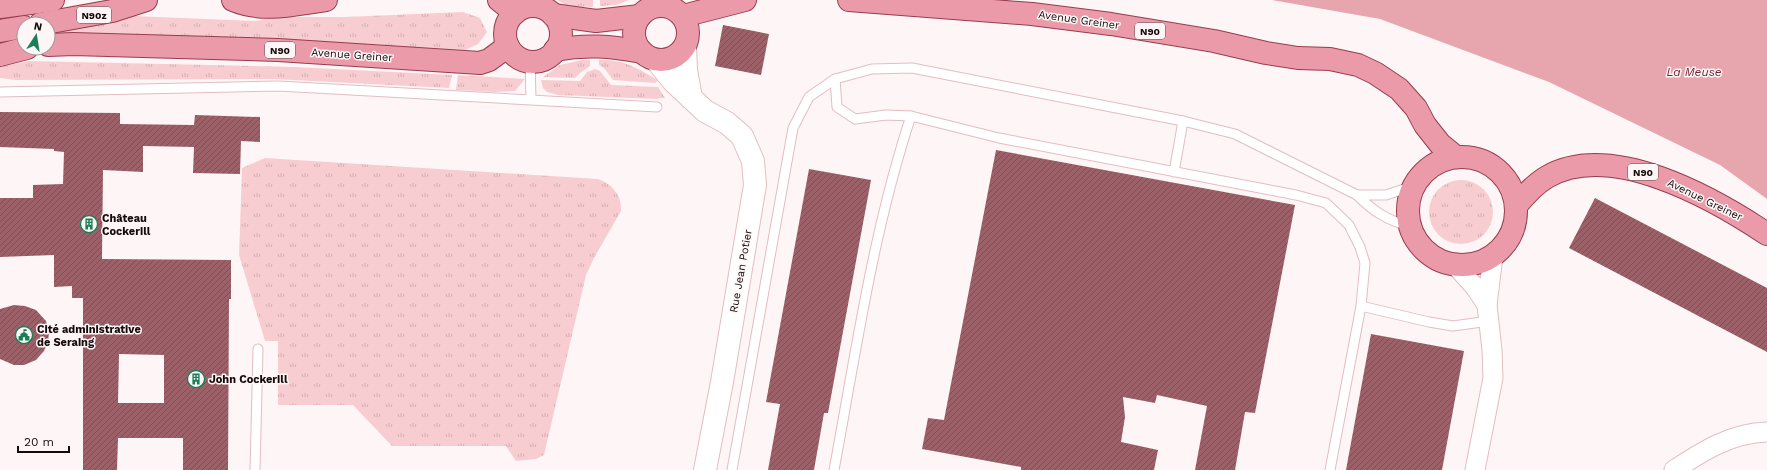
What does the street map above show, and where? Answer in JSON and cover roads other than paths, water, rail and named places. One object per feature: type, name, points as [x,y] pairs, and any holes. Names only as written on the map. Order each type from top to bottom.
[{"type":"main road","points":[[0,7],[53,0]]},
{"type":"main road","name":"N90z","points":[[56,21],[112,11],[146,0]]},
{"type":"main road","points":[[233,0],[244,5],[264,8],[326,0]]},
{"type":"main road","name":"Avenue Greiner","points":[[849,0],[1032,14],[1111,24],[1214,41],[1273,54],[1298,58],[1330,59],[1358,65],[1375,73],[1399,89],[1416,108],[1425,125],[1440,144],[1456,157]]},
{"type":"main road","points":[[555,50],[577,46],[617,47],[665,60],[673,58],[680,53],[685,31],[737,1]]},
{"type":"main road","points":[[507,6],[522,8],[530,6],[546,9],[553,15],[558,23],[560,32],[559,42],[555,50],[548,57],[539,61],[530,61],[521,59],[513,54],[505,37],[509,19],[507,6]]},
{"type":"main road","points":[[553,15],[596,21],[640,16],[653,7],[661,6],[676,10],[685,31],[686,70],[691,98]]},
{"type":"main road","points":[[640,16],[634,30],[634,38],[649,56]]},
{"type":"main road","points":[[0,31],[16,28]]},
{"type":"main road","points":[[0,42],[16,43]]},
{"type":"main road","name":"Avenue Greiner","points":[[56,45],[278,50],[480,62],[489,60],[508,46]]},
{"type":"main road","points":[[0,55],[16,51]]},
{"type":"main road","name":"Rue Jean Potier","points":[[649,56],[705,111],[727,123],[742,136],[754,161],[755,185],[722,382],[705,470]]},
{"type":"main road","name":"Avenue Greiner","points":[[1419,179],[1425,125]]},
{"type":"main road","name":"Avenue Greiner","points":[[1456,157],[1470,157],[1483,161],[1495,168],[1504,178],[1512,191],[1516,206],[1515,225],[1507,243],[1493,256],[1475,264],[1456,266],[1440,261],[1426,253],[1416,241],[1409,226],[1407,213],[1408,199],[1419,179],[1434,164],[1456,157]]},
{"type":"main road","name":"Avenue Greiner","points":[[1516,206],[1529,191],[1547,177],[1565,169],[1591,164],[1632,169],[1659,178],[1734,213],[1767,234]]},
{"type":"main road","name":"Avenue Greiner","points":[[1504,178],[1547,177]]},
{"type":"street","points":[[1475,470],[1492,378],[1492,350],[1488,313],[1493,256]]},
{"type":"street","points":[[1456,266],[1475,287],[1488,313]]},
{"type":"street","points":[[1674,470],[1708,448],[1722,441],[1754,432],[1767,432]]},
{"type":"lane","points":[[530,61],[531,99]]},
{"type":"lane","points":[[732,470],[793,128],[809,97],[835,79],[872,69],[912,68],[1184,121],[1235,134],[1357,195],[1369,207],[1391,221],[1409,226]]},
{"type":"lane","points":[[835,79],[837,107],[855,119],[886,115],[911,116],[1000,138],[1296,195],[1326,203],[1349,225],[1360,247],[1365,263],[1361,306],[1330,470]]},
{"type":"lane","points":[[0,92],[278,86],[657,107]]},
{"type":"lane","points":[[834,470],[878,240],[897,158],[911,116]]},
{"type":"lane","points":[[1174,172],[1184,121]]},
{"type":"lane","points":[[1357,195],[1386,195],[1419,179]]},
{"type":"lane","points":[[1361,306],[1453,326],[1488,313]]},
{"type":"lane","points":[[255,470],[258,349]]},
{"type":"water","name":"La Meuse","points":[[1272,0],[1767,0],[1767,199],[1720,165],[1549,82],[1380,19]]},
{"type":"place","name":"Château Cockerill","points":[[89,224]]},
{"type":"place","name":"Cité administrative de Seraing","points":[[24,335]]},
{"type":"place","name":"John Cockerill","points":[[196,379]]}]
